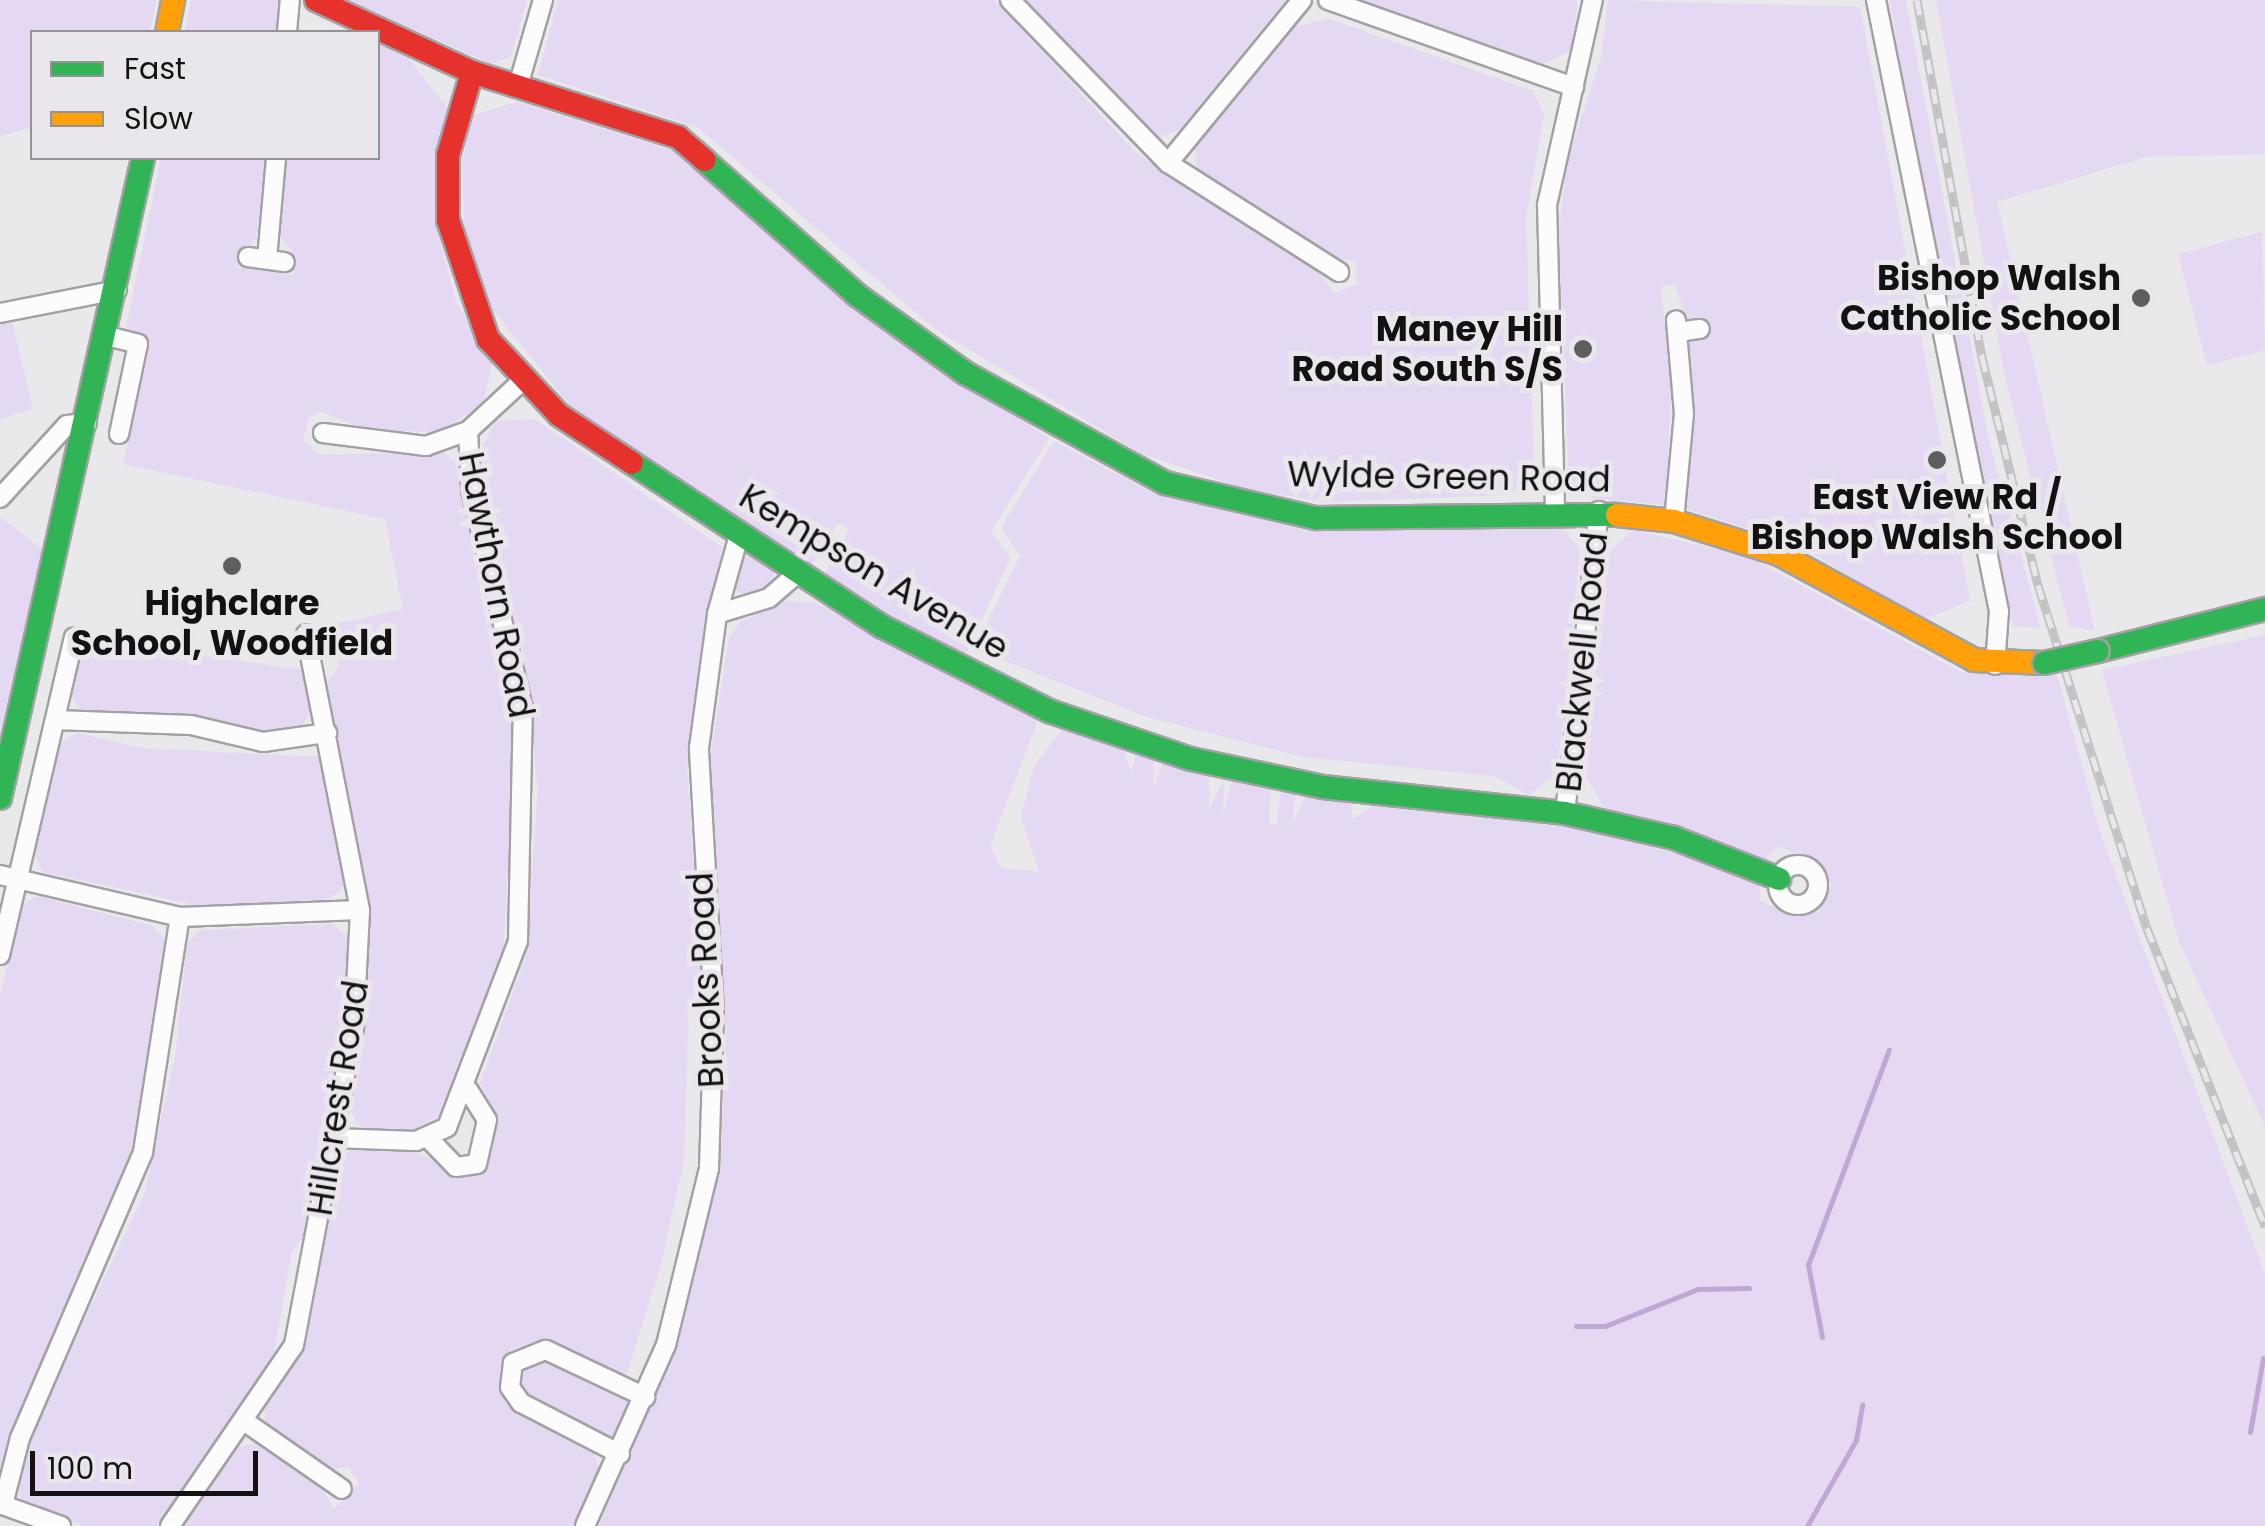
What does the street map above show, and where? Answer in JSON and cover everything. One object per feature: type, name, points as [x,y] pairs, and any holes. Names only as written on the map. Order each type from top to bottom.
[{"type":"street","points":[[166,30],[173,0]]},
{"type":"street","points":[[287,30],[290,0]]},
{"type":"street","name":"Wylde Green Road","points":[[316,0],[472,72],[678,137],[857,294],[965,373],[1165,483],[1316,518],[1555,509],[1674,521],[1779,554],[1945,648],[1994,666],[2044,663],[2265,609]]},
{"type":"street","points":[[518,86],[542,0]]},
{"type":"street","points":[[1010,0],[1168,163],[1340,272]]},
{"type":"street","points":[[1168,163],[1302,0]]},
{"type":"street","points":[[1328,0],[1574,88]]},
{"type":"street","points":[[1555,509],[1546,205],[1593,0]]},
{"type":"street","points":[[1875,0],[1999,610],[1994,666]]},
{"type":"street","name":"Kempson Avenue","points":[[472,72],[448,155],[448,220],[474,313],[521,382],[798,573],[960,670],[1126,738],[1323,788],[1565,812],[1674,838],[1779,878]]},
{"type":"street","points":[[0,798],[117,290],[142,160]]},
{"type":"street","points":[[266,259],[276,160]]},
{"type":"street","points":[[0,312],[117,290]]},
{"type":"street","points":[[1674,521],[1684,414],[1677,326],[1700,328]]},
{"type":"street","points":[[106,336],[138,344],[119,434]]},
{"type":"street","points":[[323,433],[410,447],[468,431],[521,382]]},
{"type":"street","points":[[0,498],[67,424],[87,423]]},
{"type":"street","name":"Hawthorn Road","points":[[428,1138],[447,1127],[468,1090],[518,941],[528,767],[514,647],[470,490],[468,431]]},
{"type":"street","name":"Blackwell Road","points":[[1565,812],[1599,511]]},
{"type":"street","name":"Brooks Road","points":[[585,1526],[644,1398],[708,1168],[714,1011],[697,803],[717,614],[739,535]]},
{"type":"street","points":[[717,614],[769,598],[798,573]]},
{"type":"street","name":"Hillcrest Road","points":[[170,1526],[244,1422],[301,1323],[354,1026],[360,910],[306,634]]},
{"type":"street","points":[[0,955],[10,876],[56,720],[74,638]]},
{"type":"street","points":[[56,720],[191,725],[262,742],[327,732]]},
{"type":"street","points":[[10,876],[180,918],[360,910]]},
{"type":"street","points":[[61,1526],[2,1504],[20,1438],[143,1152],[162,1074],[180,918]]},
{"type":"street","points":[[333,1138],[428,1138],[456,1167],[477,1164],[487,1120],[468,1090]]},
{"type":"street","points":[[620,1454],[521,1404],[510,1388],[513,1363],[546,1350],[644,1398]]},
{"type":"street","points":[[244,1422],[342,1489]]},
{"type":"shaded area","points":[[0,0],[156,0],[150,30],[30,30],[30,128],[0,136]]},
{"type":"shaded area","points":[[191,0],[279,0],[276,30],[185,30]]},
{"type":"shaded area","points":[[348,0],[527,0],[511,56],[492,64]]},
{"type":"shaded area","points":[[558,0],[994,0],[1136,153],[1316,270],[1335,293],[1357,284],[1355,261],[1329,257],[1199,177],[1194,144],[1295,26],[1330,19],[1533,91],[1544,114],[1526,217],[1534,470],[1510,495],[1323,502],[1243,488],[1142,454],[935,329],[697,127],[538,75]]},
{"type":"shaded area","points":[[1023,0],[1285,0],[1180,129],[1153,140]]},
{"type":"shaded area","points":[[1358,0],[1577,0],[1577,12],[1570,51],[1543,64]]},
{"type":"shaded area","points":[[1608,0],[1860,7],[1970,601],[1924,619],[1792,542],[1685,509],[1686,344],[1695,337],[1674,284],[1661,287],[1671,386],[1666,505],[1593,498],[1569,481],[1559,233],[1566,165],[1601,58]]},
{"type":"shaded area","points":[[1890,0],[1906,0],[1989,441],[2041,628],[2013,626],[1936,286]]},
{"type":"shaded area","points":[[1936,0],[2265,0],[2265,154],[2146,157],[1997,202],[2095,631],[2069,626],[2005,377]]},
{"type":"shaded area","points":[[380,44],[409,59],[447,107],[436,228],[456,302],[492,363],[483,405],[438,432],[368,431],[322,412],[309,418],[303,440],[320,455],[444,452],[458,464],[515,725],[503,962],[444,1113],[411,1130],[361,1128],[349,1109],[371,931],[327,681],[339,667],[330,625],[403,609],[385,519],[123,464],[149,350],[126,327],[161,160],[266,160],[257,235],[237,267],[293,275],[294,254],[278,234],[283,160],[380,160]]},
{"type":"shaded area","points":[[517,102],[677,152],[889,334],[1049,438],[991,531],[1010,558],[964,659],[824,575],[849,529],[838,523],[811,566],[575,412],[492,309],[465,245],[462,161],[472,115]]},
{"type":"shaded area","points":[[2262,232],[2265,350],[2207,365],[2178,254]]},
{"type":"shaded area","points":[[12,322],[33,408],[0,419],[0,325]]},
{"type":"shaded area","points":[[535,419],[722,547],[687,768],[702,994],[689,1002],[684,1159],[661,1265],[625,1379],[541,1340],[511,1349],[499,1372],[505,1404],[594,1452],[600,1471],[574,1526],[180,1526],[236,1448],[257,1443],[320,1485],[334,1509],[359,1483],[348,1467],[333,1469],[266,1424],[264,1407],[308,1335],[339,1158],[355,1148],[415,1151],[462,1178],[489,1164],[496,1114],[480,1084],[526,956],[538,790],[525,661],[476,459],[496,421]]},
{"type":"shaded area","points":[[1054,441],[1157,495],[1304,530],[1559,524],[1580,549],[1557,774],[1529,795],[1494,776],[1303,757],[1144,716],[975,649],[1020,555],[1001,528]]},
{"type":"shaded area","points":[[0,517],[42,549],[0,732]]},
{"type":"shaded area","points":[[1633,530],[1749,557],[1963,673],[2056,671],[2101,835],[2265,1274],[2265,1526],[599,1526],[681,1333],[721,1161],[726,1034],[708,772],[729,638],[740,622],[786,601],[816,603],[1038,720],[990,846],[1001,868],[1039,872],[1021,817],[1035,764],[1064,728],[1123,750],[1132,773],[1135,754],[1153,760],[1154,788],[1163,762],[1209,775],[1209,810],[1224,778],[1223,814],[1233,780],[1271,789],[1269,824],[1277,824],[1281,791],[1296,794],[1292,825],[1305,796],[1351,804],[1352,819],[1373,806],[1565,825],[1700,860],[1759,884],[1760,901],[1789,914],[1819,912],[1831,884],[1818,862],[1778,846],[1765,859],[1605,809],[1583,770],[1608,553]]},
{"type":"shaded area","points":[[753,556],[768,562],[774,577],[768,592],[753,598],[738,592],[732,577],[738,562]]},
{"type":"shaded area","points":[[2265,635],[2265,1126],[2179,942],[2102,670]]},
{"type":"shaded area","points":[[84,639],[304,670],[311,710],[302,728],[267,732],[185,713],[82,712],[71,695]]},
{"type":"shaded area","points":[[77,733],[142,748],[322,757],[346,884],[330,899],[201,906],[43,872],[34,855],[60,743]]},
{"type":"shaded area","points":[[37,896],[153,926],[165,939],[164,965],[150,1081],[126,1167],[0,1470],[0,995],[22,905]]},
{"type":"shaded area","points":[[332,924],[350,939],[341,1029],[306,1234],[292,1251],[273,1358],[156,1526],[84,1526],[23,1502],[17,1486],[41,1412],[144,1194],[175,1057],[187,944],[201,930]]},
{"type":"shaded area","points":[[544,1356],[629,1399],[618,1436],[605,1438],[517,1392],[518,1366]]},
{"type":"waterway","points":[[1822,1337],[1808,1265],[1889,1050]]},
{"type":"waterway","points":[[1576,1326],[1605,1326],[1698,1289],[1749,1288]]},
{"type":"waterway","points":[[2250,1432],[2263,1358]]},
{"type":"waterway","points":[[1807,1526],[1856,1440],[1862,1405]]},
{"type":"railway","points":[[1917,0],[1982,357],[2038,585],[2147,928],[2265,1226]]},
{"type":"traffic: fast","points":[[0,798],[143,160]]},
{"type":"traffic: fast","points":[[704,160],[857,295],[965,373],[1165,483],[1316,518],[1617,515]]},
{"type":"traffic: fast","points":[[632,463],[883,627],[1049,711],[1191,759],[1323,787],[1565,813],[1674,838],[1779,879]]},
{"type":"traffic: fast","points":[[2098,651],[2265,609]]},
{"type":"traffic: fast","points":[[2044,663],[2098,651]]},
{"type":"traffic: slow","points":[[167,30],[173,0]]},
{"type":"traffic: slow","points":[[1617,515],[1674,521],[1779,554],[1974,660],[2044,663]]},
{"type":"traffic: jam","points":[[316,0],[472,72],[678,137],[704,160]]},
{"type":"traffic: jam","points":[[472,72],[448,155],[448,220],[488,339],[559,415],[632,463]]},
{"type":"place","name":"Bishop Walsh Catholic School","points":[[2141,298]]},
{"type":"place","name":"Maney Hill Road South S/S","points":[[1583,349]]},
{"type":"place","name":"East View Rd / Bishop Walsh School","points":[[1937,460]]},
{"type":"place","name":"Highclare School, Woodfield","points":[[232,566]]}]
